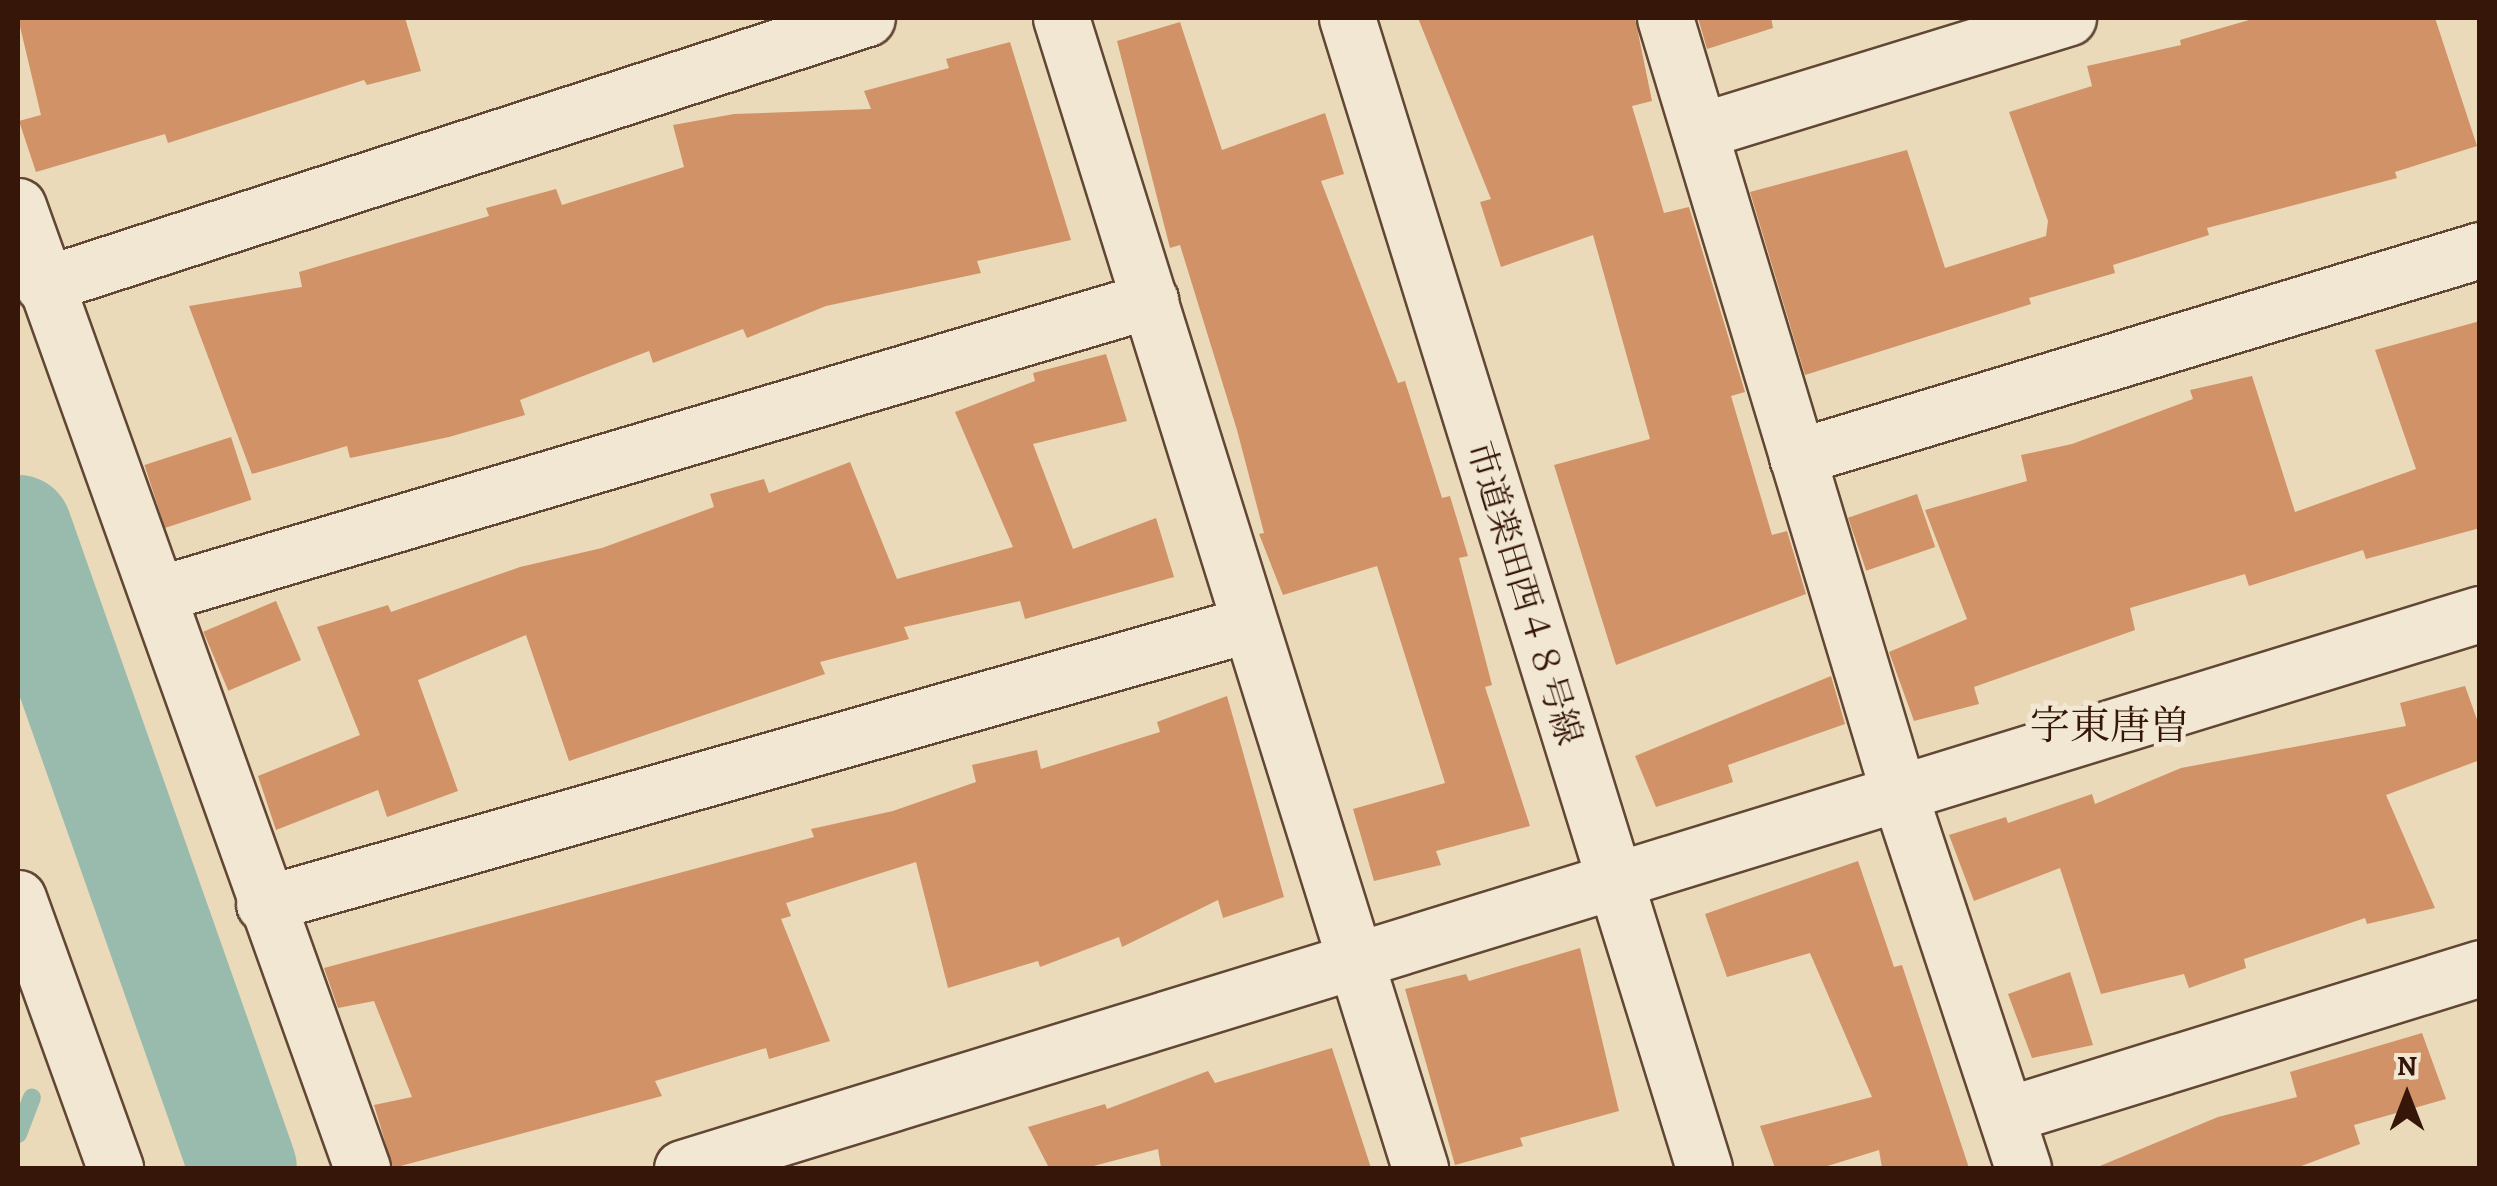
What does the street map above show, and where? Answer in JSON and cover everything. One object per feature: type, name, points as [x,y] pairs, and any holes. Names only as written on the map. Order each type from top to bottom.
[{"type":"street","points":[[43,285],[868,18]]},
{"type":"street","points":[[1061,18],[1246,625],[1420,1168]]},
{"type":"street","name":"市道楽田西４８号線","points":[[1347,18],[1704,1168]]},
{"type":"street","points":[[1666,18],[1898,790],[2023,1168]]},
{"type":"street","points":[[1702,130],[2068,18]]},
{"type":"street","points":[[18,206],[43,285],[158,594],[264,904],[362,1168]]},
{"type":"street","points":[[1797,457],[2480,250]]},
{"type":"street","points":[[158,594],[1150,300]]},
{"type":"street","points":[[682,1168],[1353,958],[1615,884],[1898,790],[2480,614]]},
{"type":"street","points":[[264,904],[1246,625]]},
{"type":"street","points":[[18,898],[115,1168]]},
{"type":"street","points":[[2006,1115],[2480,968]]},
{"type":"building","points":[[18,18],[405,18],[421,71],[367,85],[364,80],[168,143],[165,134],[36,172],[19,121],[41,115]]},
{"type":"building","points":[[1418,18],[1635,18],[1652,101],[1632,106],[1664,213],[1689,207],[1745,392],[1731,396],[1772,535],[1787,531],[1806,594],[1616,665],[1554,465],[1650,439],[1593,235],[1501,267],[1480,202],[1491,199]]},
{"type":"building","points":[[1698,18],[1771,18],[1773,28],[1707,49]]},
{"type":"building","points":[[2256,18],[2435,18],[2477,146],[2395,172],[2397,178],[2207,228],[2209,235],[2113,265],[2115,273],[2029,298],[2031,304],[1805,375],[1750,192],[1907,150],[1945,268],[2046,236],[2048,221],[2009,112],[2092,86],[2087,66],[2181,45],[2180,40]]},
{"type":"building","points":[[1180,22],[1222,150],[1325,113],[1344,174],[1321,181],[1398,383],[1405,381],[1442,498],[1450,496],[1468,556],[1459,558],[1492,685],[1485,687],[1530,826],[1436,851],[1441,865],[1374,881],[1353,809],[1445,783],[1377,566],[1283,595],[1259,534],[1264,533],[1237,430],[1180,245],[1170,248],[1117,41]]},
{"type":"building","points":[[1010,42],[1071,240],[977,261],[981,273],[826,306],[747,338],[743,329],[653,363],[649,351],[520,400],[525,415],[449,437],[350,458],[347,446],[252,474],[189,306],[302,287],[299,272],[489,216],[486,208],[556,189],[562,205],[684,167],[673,125],[734,114],[871,109],[864,91],[949,68],[946,59]]},
{"type":"building","points":[[2480,321],[2480,528],[2366,559],[2363,550],[2249,586],[2245,574],[2130,608],[2135,630],[1974,687],[1979,704],[1914,721],[1889,652],[1967,619],[1925,510],[2027,481],[2021,455],[2072,444],[2193,399],[2190,390],[2252,376],[2295,512],[2416,469],[2375,350]]},
{"type":"building","points":[[1106,354],[1127,421],[1033,444],[1073,549],[1156,518],[1174,577],[1025,619],[1020,601],[904,627],[909,639],[820,662],[825,674],[569,761],[526,635],[418,680],[458,791],[387,817],[378,790],[276,830],[258,776],[360,735],[317,627],[388,605],[391,612],[520,567],[602,548],[714,507],[710,494],[764,479],[769,493],[850,462],[897,579],[1013,547],[955,412],[1035,381],[1033,373]]},
{"type":"building","points":[[231,437],[251,500],[165,528],[144,465]]},
{"type":"building","points":[[1917,494],[1935,547],[1866,571],[1848,518]]},
{"type":"building","points":[[276,601],[301,660],[228,691],[203,632]]},
{"type":"building","points":[[1831,676],[1845,724],[1728,765],[1733,782],[1656,807],[1635,756]]},
{"type":"building","points":[[2465,686],[2480,728],[2480,760],[2386,795],[2435,908],[2367,924],[2365,918],[2244,959],[2246,968],[2189,988],[2184,974],[2101,994],[2060,868],[1974,901],[1949,835],[2006,817],[2008,823],[2092,794],[2095,804],[2181,768],[2406,726],[2400,703]]},
{"type":"building","points":[[1227,696],[1284,897],[1223,918],[1218,900],[1122,947],[1119,937],[1040,967],[1038,961],[948,988],[916,862],[786,903],[791,916],[781,919],[830,1041],[769,1059],[766,1048],[655,1081],[662,1096],[393,1168],[374,1105],[412,1097],[374,1001],[338,1008],[324,968],[814,837],[811,829],[893,811],[976,782],[972,765],[1037,750],[1041,769],[1160,732],[1157,722]]},
{"type":"building","points":[[1858,861],[1894,967],[1902,965],[1969,1168],[1882,1168],[1879,1150],[1821,1168],[1775,1168],[1760,1126],[1872,1097],[1810,953],[1727,977],[1705,914]]},
{"type":"building","points":[[1580,948],[1619,1111],[1520,1138],[1523,1146],[1455,1165],[1405,989],[1466,974],[1469,981]]},
{"type":"building","points":[[2070,972],[2093,1045],[2032,1058],[2008,994]]},
{"type":"building","points":[[2422,1033],[2446,1099],[2354,1125],[2360,1144],[2296,1168],[2095,1168],[2218,1117],[2297,1097],[2290,1072]]},
{"type":"building","points":[[1332,1048],[1371,1168],[1161,1168],[1158,1149],[1086,1168],[1049,1168],[1028,1127],[1105,1104],[1107,1109],[1208,1071],[1215,1083]]},
{"type":"waterway","points":[[18,529],[243,1168]]},
{"type":"waterway","points":[[18,1134],[32,1098]]},
{"type":"district","name":"字東唐曽","points":[[2110,726]]}]
